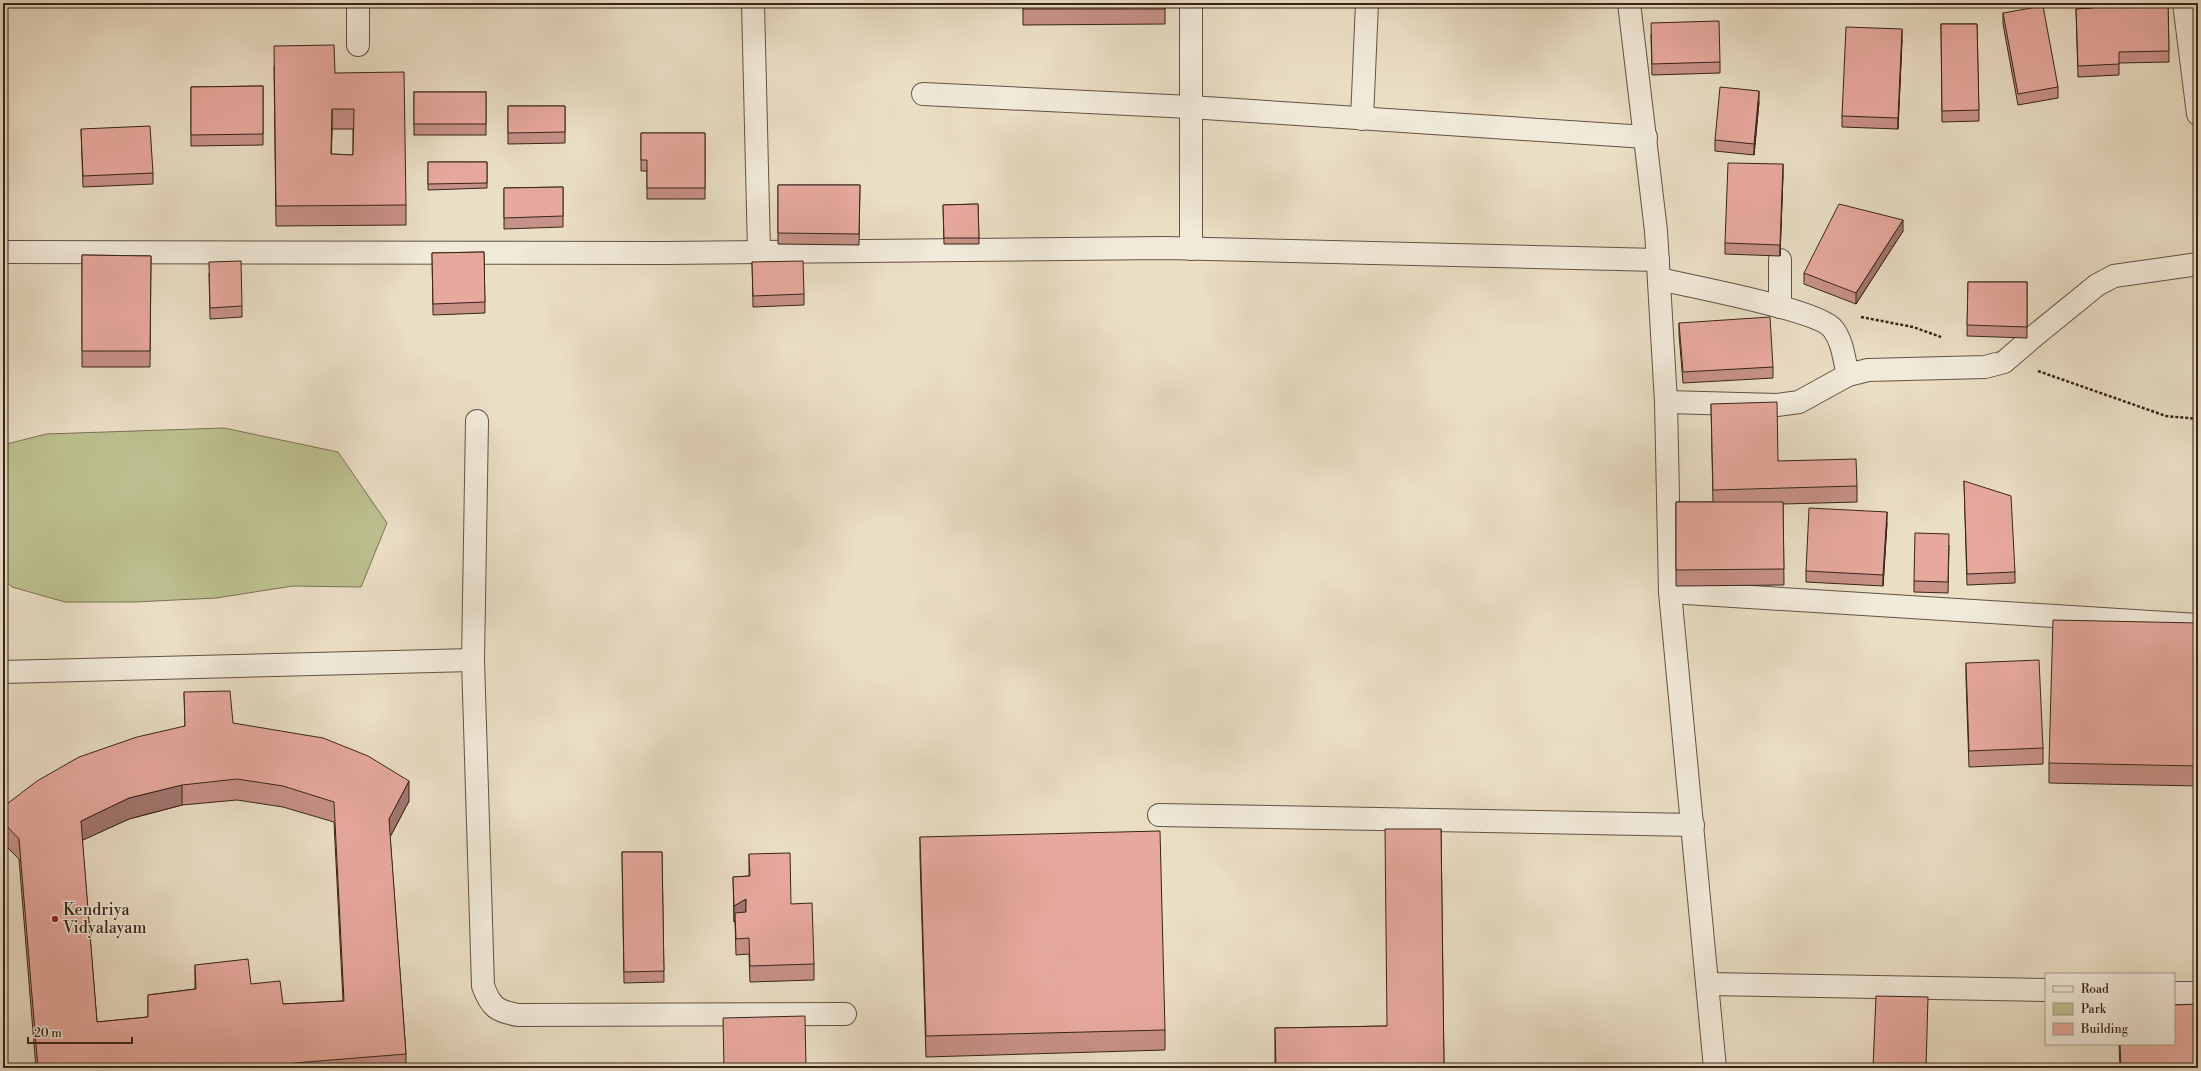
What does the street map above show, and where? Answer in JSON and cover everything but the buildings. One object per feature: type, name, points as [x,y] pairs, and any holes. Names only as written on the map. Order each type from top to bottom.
[{"type":"street","points":[[358,3],[358,45]]},
{"type":"street","points":[[753,3],[759,252]]},
{"type":"street","points":[[1191,3],[1191,249]]},
{"type":"street","points":[[1362,118],[1367,3]]},
{"type":"street","points":[[1629,3],[1656,231],[1666,402],[1670,592],[1715,1068]]},
{"type":"street","points":[[2184,3],[2198,114]]},
{"type":"street","points":[[923,94],[1190,107],[1646,137]]},
{"type":"street","points":[[3,252],[759,252],[1191,249],[1658,270],[1780,301],[1824,322],[1833,328],[1840,340],[1848,375]]},
{"type":"street","points":[[1780,260],[1780,301]]},
{"type":"street","points":[[1666,402],[1778,405],[1799,402],[1848,375],[1868,370],[1985,367],[2004,362],[2097,285],[2114,276],[2198,264]]},
{"type":"street","points":[[477,421],[473,660],[483,986],[488,1000],[499,1011],[518,1015],[845,1014]]},
{"type":"street","points":[[1670,592],[2198,625]]},
{"type":"street","points":[[3,672],[473,660]]},
{"type":"street","points":[[1159,815],[1693,825]]},
{"type":"street","points":[[1708,984],[2045,990]]},
{"type":"street","points":[[2175,993],[2198,993]]},
{"type":"path","points":[[1859,317],[1913,327],[1943,338]]},
{"type":"path","points":[[2032,369],[2166,416],[2198,419]]},
{"type":"green space","points":[[224,428],[338,452],[387,523],[361,587],[293,586],[216,598],[135,602],[65,602],[12,587],[3,579],[3,445],[46,434]]},
{"type":"place","name":"Kendriya Vidyalayam","points":[[55,919]]}]
